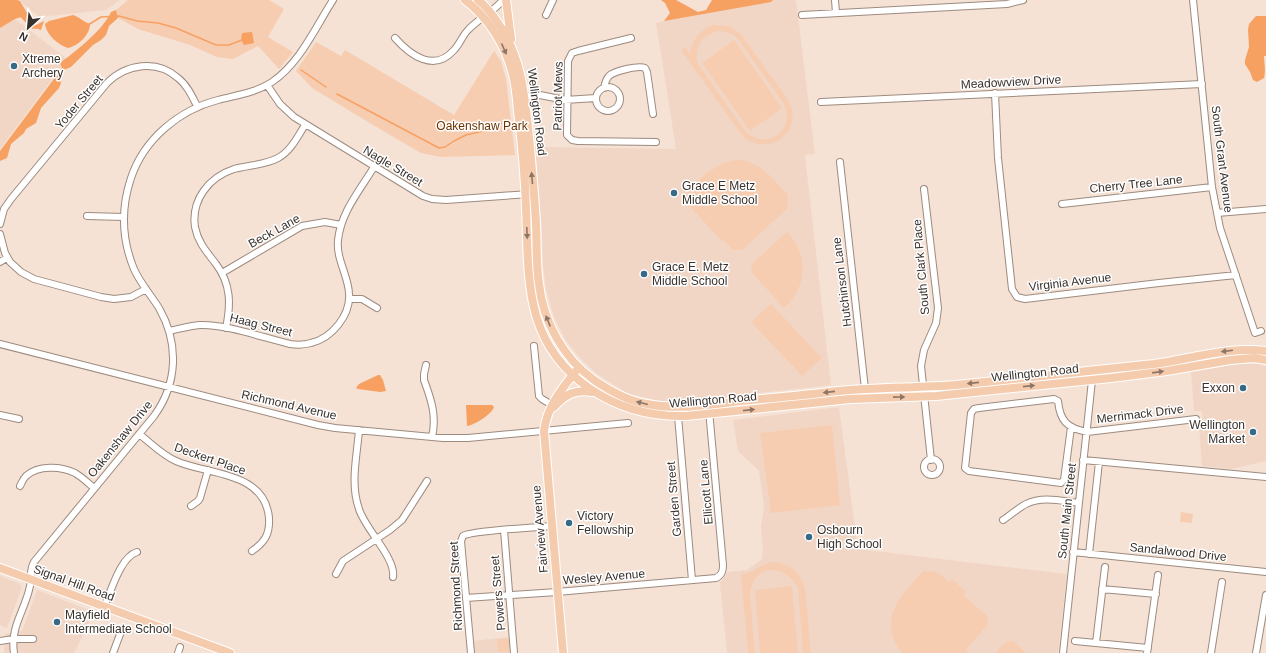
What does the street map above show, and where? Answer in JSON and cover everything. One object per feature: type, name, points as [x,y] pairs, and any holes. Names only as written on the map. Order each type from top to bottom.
[{"type":"main road","name":"Wellington Road","points":[[465,0],[486,14],[505,34],[514,51],[521,74],[520,97],[522,146],[530,194],[539,287],[543,308],[554,334],[562,347],[579,367],[590,377],[609,389],[635,401],[654,405],[709,409],[860,398],[924,397],[1093,376],[1178,361],[1223,351],[1247,349],[1266,351]]},
{"type":"main road","name":"Wellington Road","points":[[478,0],[506,53],[520,97]]},
{"type":"main road","points":[[504,0],[514,51]]},
{"type":"main road","name":"Wellington Road","points":[[530,194],[529,286],[535,315],[546,340],[560,361],[573,375],[597,393],[629,409],[656,415],[678,416],[709,409],[865,389],[923,388],[1167,371],[1230,360],[1254,358],[1266,360]]},
{"type":"main road","name":"Fairview Avenue","points":[[563,653],[544,431],[550,408],[564,385],[579,367]]},
{"type":"main road","points":[[550,408],[572,392],[581,390],[597,393]]},
{"type":"main road","name":"Signal Hill Road","points":[[0,568],[228,653]]},
{"type":"street","name":"Oakenshaw Drive","points":[[14,653],[13,639],[15,627],[29,589],[31,568],[34,562],[160,408],[166,397],[173,361],[169,331],[159,308],[137,276],[130,256],[125,232],[124,217],[129,186],[135,169],[152,141],[168,125],[197,106],[250,93],[267,85],[281,75],[293,64],[333,0]]},
{"type":"street","points":[[395,38],[414,56],[429,60],[439,60],[452,52],[466,31],[504,0]]},
{"type":"street","points":[[546,15],[553,0]]},
{"type":"street","points":[[835,0],[836,13]]},
{"type":"street","points":[[802,15],[1007,4],[1023,0]]},
{"type":"street","name":"South Grant Avenue","points":[[1193,0],[1216,213],[1255,333],[1261,331]]},
{"type":"street","name":"Patriot Mews","points":[[631,38],[572,53],[568,61],[568,135],[572,140],[656,142]]},
{"type":"street","name":"Yoder Street","points":[[0,224],[4,209],[11,199],[108,84],[121,72],[140,66],[151,66],[164,69],[180,79],[197,106]]},
{"type":"street","points":[[604,88],[607,78],[613,73],[639,67],[646,68],[653,114]]},
{"type":"street","name":"Meadowview Drive","points":[[821,102],[1202,84]]},
{"type":"street","name":"Nagle Street","points":[[267,85],[286,111],[305,125],[417,193],[432,199],[446,200],[530,194]]},
{"type":"street","points":[[610,87],[618,93],[620,99],[617,108],[612,111],[602,110],[597,106],[596,98],[599,91],[604,88],[610,87]]},
{"type":"street","name":"Virginia Avenue","points":[[995,93],[998,158],[1009,268],[1012,289],[1017,297],[1025,299],[1102,289],[1236,275]]},
{"type":"street","points":[[520,97],[540,95],[554,99],[568,100],[596,98]]},
{"type":"street","points":[[226,328],[229,313],[228,286],[222,273],[203,247],[197,235],[195,216],[196,206],[201,194],[222,174],[234,169],[267,162],[282,156],[290,148],[305,125]]},
{"type":"street","name":"Hutchinson Lane","points":[[840,162],[865,389]]},
{"type":"street","name":"Haag Street","points":[[169,331],[200,325],[226,328],[290,344],[311,343],[325,337],[336,328],[344,315],[349,299],[348,288],[338,246],[341,225],[347,209],[374,167]]},
{"type":"street","name":"Cherry Tree Lane","points":[[1062,204],[1212,187]]},
{"type":"street","name":"South Clark Place","points":[[924,188],[938,308],[936,323],[924,350],[921,371],[931,460]]},
{"type":"street","points":[[1216,213],[1266,209]]},
{"type":"street","points":[[87,216],[124,217]]},
{"type":"street","name":"Beck Lane","points":[[222,273],[302,226],[325,222],[341,225]]},
{"type":"street","points":[[0,234],[7,258],[21,272],[34,280],[114,299],[129,298],[146,289]]},
{"type":"street","points":[[0,262],[7,258]]},
{"type":"street","points":[[349,299],[362,299],[378,308]]},
{"type":"street","name":"Richmond Avenue","points":[[0,344],[318,425],[432,437],[468,438],[628,423]]},
{"type":"street","points":[[534,346],[539,396],[550,408]]},
{"type":"street","points":[[426,365],[424,380],[435,416],[432,437]]},
{"type":"street","name":"South Main Street","points":[[1063,653],[1093,376]]},
{"type":"street","points":[[860,398],[865,389]]},
{"type":"street","points":[[1071,427],[1064,480],[1061,483],[969,471],[964,468],[971,413],[974,409],[1054,399],[1058,401],[1059,410],[1064,422],[1071,427],[1087,432]]},
{"type":"street","name":"Ellicott Lane","points":[[709,409],[724,565],[723,571],[719,577]]},
{"type":"street","points":[[0,415],[19,419]]},
{"type":"street","name":"Garden Street","points":[[678,416],[692,580]]},
{"type":"street","name":"Merrimack Drive","points":[[1087,432],[1196,419]]},
{"type":"street","points":[[359,430],[355,472],[356,497],[361,514],[392,565],[393,577]]},
{"type":"street","name":"Deckert Place","points":[[139,434],[176,461],[242,480],[255,490],[263,500],[268,516],[269,530],[265,540],[252,551]]},
{"type":"street","points":[[1083,460],[1266,478]]},
{"type":"street","points":[[1088,554],[1098,462]]},
{"type":"street","points":[[20,486],[29,474],[39,470],[51,468],[65,469],[76,474],[94,488]]},
{"type":"street","points":[[191,506],[200,498],[208,470]]},
{"type":"street","points":[[336,574],[343,561],[390,530],[402,520],[427,481]]},
{"type":"street","points":[[1003,520],[1022,506],[1036,501],[1054,500],[1079,504]]},
{"type":"street","name":"Richmond Street","points":[[471,653],[461,541],[463,536],[466,534],[552,526]]},
{"type":"street","name":"Powers Street","points":[[504,530],[514,653]]},
{"type":"street","points":[[104,607],[123,563],[129,556],[137,552]]},
{"type":"street","name":"Sandalwood Drive","points":[[1074,552],[1266,572]]},
{"type":"street","points":[[1096,643],[1105,567]]},
{"type":"street","points":[[1075,641],[1147,651],[1158,574]]},
{"type":"street","name":"Wesley Avenue","points":[[466,598],[557,592],[719,577]]},
{"type":"street","points":[[1211,653],[1222,582]]},
{"type":"street","points":[[1102,589],[1156,594]]},
{"type":"street","points":[[1256,653],[1266,595]]},
{"type":"street","points":[[113,653],[122,628]]},
{"type":"street","points":[[0,641],[13,639],[33,639]]},
{"type":"shaded area","points":[[0,0],[20,1],[33,23],[36,25],[44,21],[41,30],[29,26],[21,17],[0,28]]},
{"type":"shaded area","points":[[20,0],[120,0],[106,10],[40,17],[25,6]]},
{"type":"shaded area","points":[[661,0],[676,0],[698,12],[706,10],[712,0],[773,0],[771,2],[664,21],[670,13],[665,3]]},
{"type":"shaded area","name":"Grace E Metz Middle School","points":[[744,0],[796,0],[815,154],[805,155],[831,385],[689,401],[659,401],[627,393],[597,374],[580,358],[565,339],[554,317],[546,289],[543,266],[542,232],[535,147],[676,149],[656,23]]},
{"type":"shaded area","points":[[116,10],[118,18],[109,26],[106,35],[93,45],[71,67],[64,70],[59,76],[61,83],[59,88],[41,108],[36,123],[26,129],[24,133],[11,144],[7,158],[0,161],[0,151],[62,68],[60,63],[96,33],[111,12]]},
{"type":"shaded area","points":[[73,15],[90,24],[86,36],[76,45],[68,48],[53,39],[45,24],[49,21]]},
{"type":"shaded area","points":[[1256,16],[1266,16],[1266,56],[1264,56],[1265,75],[1264,78],[1257,82],[1253,80],[1245,64],[1249,47],[1249,24]]},
{"type":"shaded area","points":[[15,19],[67,59],[0,149],[0,28]]},
{"type":"shaded area","points":[[252,32],[254,43],[244,45],[241,40],[242,33]]},
{"type":"shaded area","points":[[1240,364],[1259,364],[1266,366],[1266,461],[1231,469],[1202,466],[1199,426],[1203,426],[1202,411],[1194,411],[1191,372]]},
{"type":"shaded area","points":[[380,375],[383,380],[386,391],[380,392],[356,388],[359,384]]},
{"type":"shaded area","points":[[466,405],[492,405],[494,407],[493,410],[483,419],[467,426]]},
{"type":"shaded area","name":"Osbourn High School","points":[[839,407],[858,549],[1067,574],[1058,653],[727,653],[720,583],[728,572],[747,570],[762,559],[763,548],[761,527],[764,507],[759,471],[738,451],[733,420]]},
{"type":"shaded area","points":[[0,576],[18,583],[22,587],[7,628],[0,625]]},
{"type":"shaded area","name":"Mayfield Intermediate School","points":[[37,590],[94,612],[74,653],[4,653],[5,634],[22,631]]},
{"type":"shaded area","points":[[511,637],[512,653],[473,653],[472,641]]},
{"type":"green space","points":[[128,0],[269,0],[284,9],[268,37],[293,52],[279,69],[258,46],[233,59],[217,57],[190,45],[138,29],[118,18],[116,10]]},
{"type":"green space","points":[[713,25],[728,26],[740,33],[789,101],[792,112],[792,122],[788,131],[782,138],[774,143],[755,143],[744,138],[681,50],[685,47],[690,54],[694,40],[708,27]],"holes":[[[720,31],[732,34],[738,39],[784,104],[787,113],[786,122],[783,129],[777,135],[770,138],[762,139],[754,137],[746,132],[698,64],[698,47],[704,38],[714,32]]]},
{"type":"green space","points":[[734,40],[782,108],[750,131],[702,63]]},
{"type":"green space","name":"Oakenshaw Park","points":[[316,42],[341,56],[345,50],[454,115],[494,51],[501,61],[506,79],[515,155],[441,157],[421,153],[312,88],[296,71]]},
{"type":"green space","points":[[740,160],[761,168],[772,178],[788,195],[787,209],[742,250],[733,250],[723,240],[722,241],[689,206],[687,190],[711,170],[724,163]]},
{"type":"green space","points":[[787,232],[799,250],[803,270],[798,290],[792,300],[784,308],[751,272],[752,264]]},
{"type":"green space","points":[[771,304],[822,358],[802,376],[751,322]]},
{"type":"green space","points":[[832,425],[840,505],[771,513],[760,433]]},
{"type":"green space","points":[[1181,512],[1193,514],[1192,523],[1180,522]]},
{"type":"green space","points":[[771,562],[777,562],[788,566],[797,572],[803,582],[805,588],[811,653],[803,653],[798,588],[786,574],[771,570],[757,576],[750,594],[755,653],[748,653],[741,574]]},
{"type":"green space","points":[[923,571],[937,572],[949,582],[952,579],[966,592],[963,595],[987,616],[988,625],[966,649],[968,653],[902,653],[895,641],[891,630],[891,619],[894,609],[907,589]]},
{"type":"green space","points":[[792,586],[798,653],[760,653],[755,590]]},
{"type":"green space","points":[[497,639],[509,639],[510,652],[498,652]]},
{"type":"green space","points":[[1013,641],[1026,653],[995,653],[1006,642]]},
{"type":"waterway","points":[[0,10],[16,11],[32,28],[37,28]]},
{"type":"waterway","points":[[88,25],[101,17],[119,16],[176,28],[216,45],[229,45],[242,40]]},
{"type":"waterway","points":[[301,70],[326,87]]},
{"type":"waterway","points":[[337,94],[439,148],[445,147],[466,135],[487,130],[502,123]]},
{"type":"place","name":"Xtreme Archery","points":[[14,66]]},
{"type":"place","name":"Grace E Metz Middle School","points":[[674,193]]},
{"type":"place","name":"Grace E. Metz Middle School","points":[[644,274]]},
{"type":"place","name":"Exxon","points":[[1243,388]]},
{"type":"place","name":"Wellington Market","points":[[1253,432]]},
{"type":"place","name":"Victory Fellowship","points":[[569,523]]},
{"type":"place","name":"Osbourn High School","points":[[809,537]]},
{"type":"place","name":"Mayfield Intermediate School","points":[[57,622]]}]
